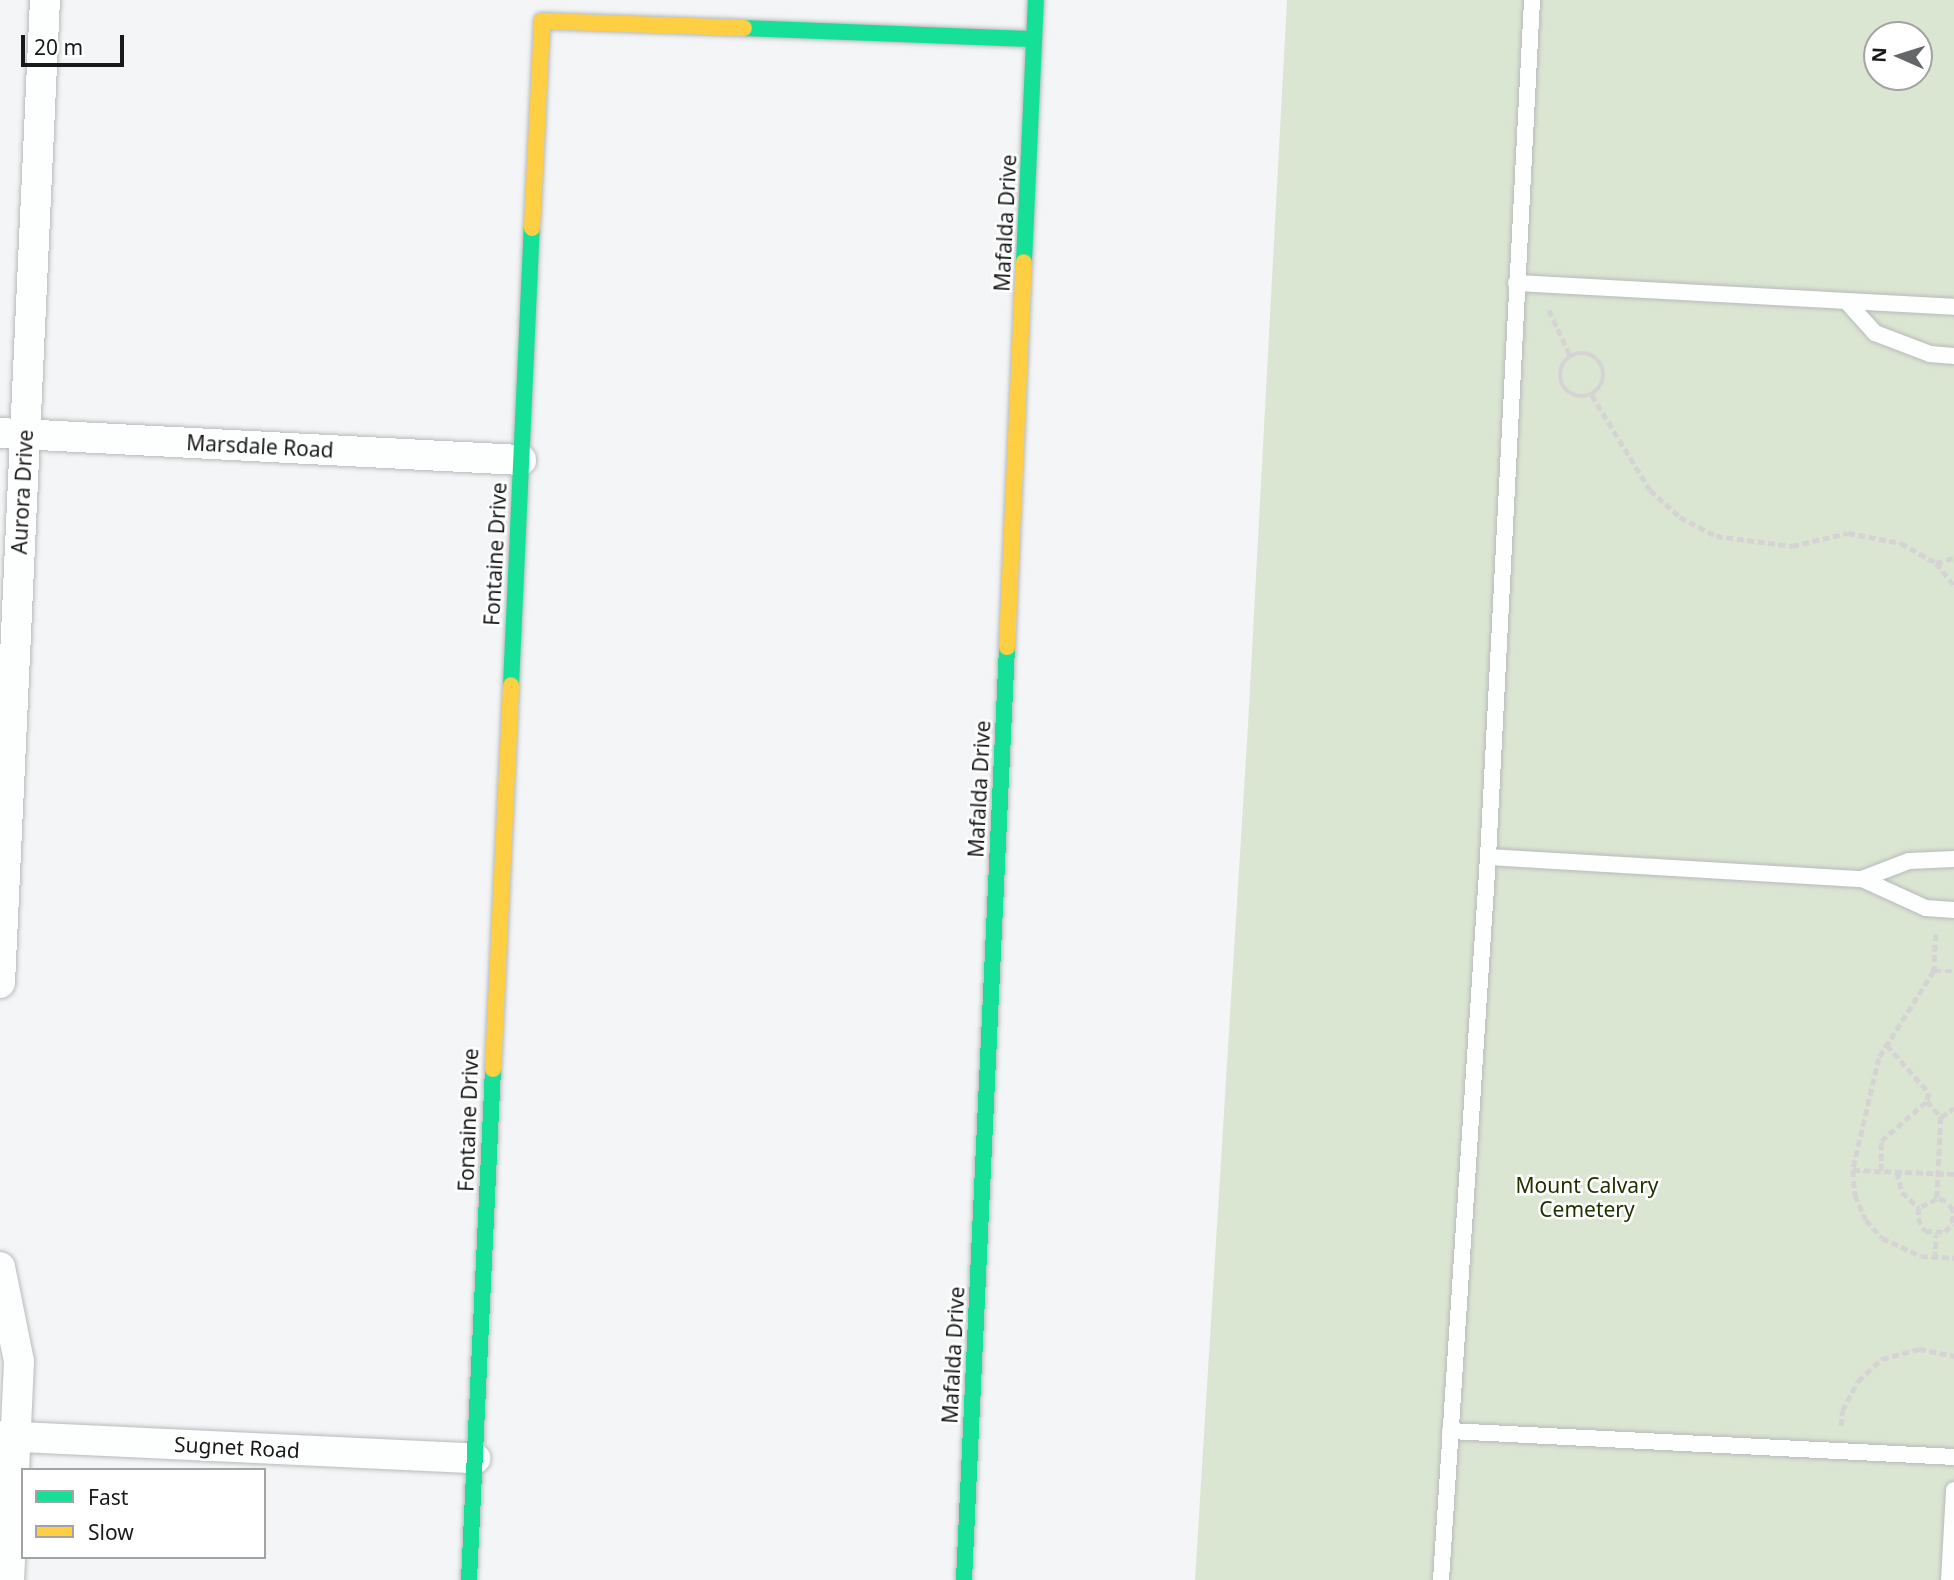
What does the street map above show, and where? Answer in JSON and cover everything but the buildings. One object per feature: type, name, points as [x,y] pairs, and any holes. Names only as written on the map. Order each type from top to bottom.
[{"type":"street","name":"Aurora Drive","points":[[0,983],[12,433],[45,0]]},
{"type":"street","name":"Mafalda Drive","points":[[964,1580],[1036,0]]},
{"type":"street","name":"Fontaine Drive","points":[[469,1580],[542,21],[1034,39]]},
{"type":"street","name":"Marsdale Road","points":[[12,433],[521,460]]},
{"type":"street","points":[[0,1268],[19,1361],[8,1437],[9,1580]]},
{"type":"street","name":"Sugnet Road","points":[[8,1437],[475,1458]]},
{"type":"lane","points":[[1441,1580],[1488,856],[1532,0]]},
{"type":"lane","points":[[1516,283],[1954,307]]},
{"type":"lane","points":[[1847,302],[1875,333],[1930,354],[1954,356]]},
{"type":"lane","points":[[1488,856],[1862,879],[1926,908],[1954,910]]},
{"type":"lane","points":[[1862,879],[1909,861],[1954,859]]},
{"type":"lane","points":[[1450,1431],[1954,1457]]},
{"type":"lane","points":[[1949,1580],[1954,1490]]},
{"type":"path","points":[[1537,284],[1571,357]]},
{"type":"path","points":[[1584,353],[1601,365],[1604,378],[1592,395],[1578,396],[1565,389],[1560,375],[1571,357],[1584,353]]},
{"type":"path","points":[[1592,395],[1650,490],[1680,517],[1716,536],[1792,546],[1848,533],[1901,543],[1936,563],[1954,585]]},
{"type":"path","points":[[1936,563],[1954,558]]},
{"type":"path","points":[[1926,908],[1937,930],[1934,971],[1879,1058],[1853,1170],[1855,1195],[1866,1220],[1882,1238],[1935,1259],[1954,1258]]},
{"type":"path","points":[[1934,971],[1954,971]]},
{"type":"path","points":[[1881,1171],[1881,1141],[1927,1101],[1929,1093],[1887,1045]]},
{"type":"path","points":[[1927,1101],[1941,1117],[1937,1199]]},
{"type":"path","points":[[1941,1117],[1954,1108]]},
{"type":"path","points":[[1853,1170],[1954,1174]]},
{"type":"path","points":[[1896,1172],[1902,1192],[1919,1208],[1920,1225],[1936,1235]]},
{"type":"path","points":[[1919,1208],[1937,1199],[1946,1201],[1954,1210],[1952,1223],[1936,1235]]},
{"type":"path","points":[[1935,1259],[1936,1235]]},
{"type":"path","points":[[1838,1451],[1842,1411],[1858,1381],[1882,1359],[1919,1349],[1954,1356]]},
{"type":"green space","name":"Mount Calvary Cemetery","points":[[1287,0],[1954,0],[1954,1580],[1195,1580],[1248,725]]},
{"type":"traffic: fast","points":[[1024,262],[1036,0]]},
{"type":"traffic: fast","points":[[744,28],[1034,39]]},
{"type":"traffic: fast","points":[[511,685],[532,228]]},
{"type":"traffic: fast","points":[[964,1580],[1007,647]]},
{"type":"traffic: fast","points":[[469,1580],[493,1069]]},
{"type":"traffic: slow","points":[[532,228],[542,21],[744,28]]},
{"type":"traffic: slow","points":[[1007,647],[1024,262]]},
{"type":"traffic: slow","points":[[493,1069],[511,685]]}]
